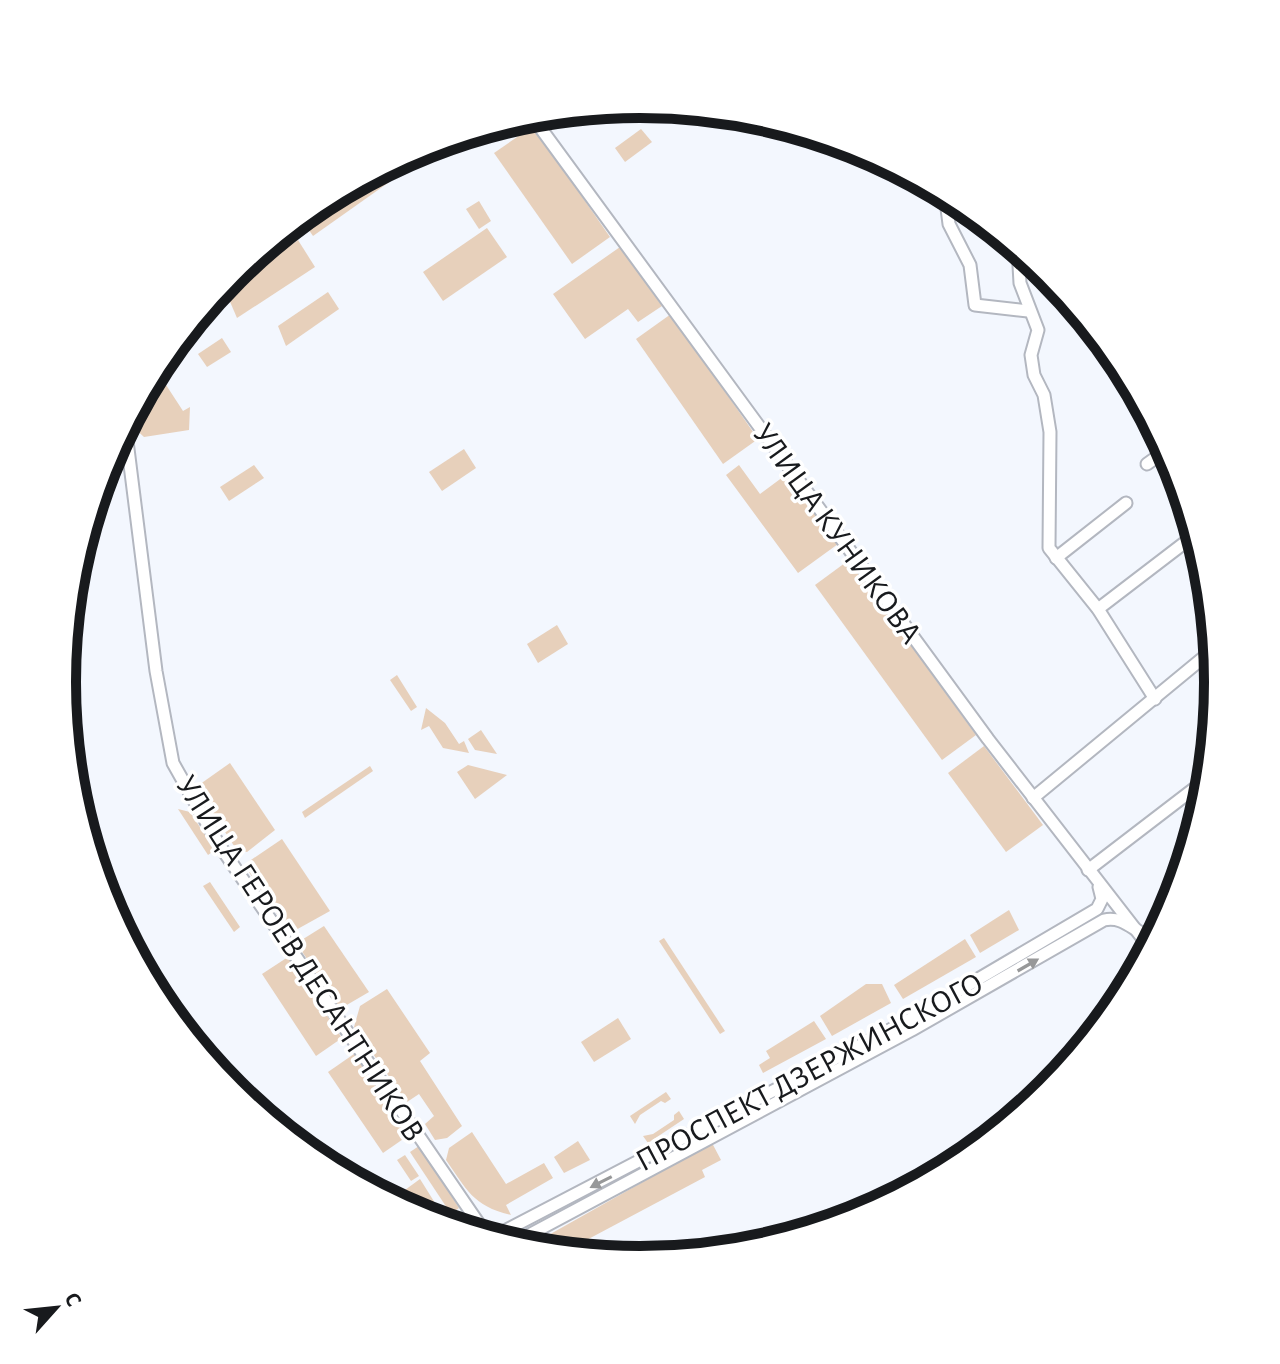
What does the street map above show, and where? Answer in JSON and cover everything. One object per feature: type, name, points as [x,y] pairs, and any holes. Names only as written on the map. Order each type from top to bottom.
[{"type":"street","name":"УЛИЦА КУНИКОВА","points":[[540,127],[1033,798],[1142,938]]},
{"type":"street","points":[[947,209],[949,224],[970,265],[975,305],[1028,311]]},
{"type":"street","points":[[1019,264],[1020,283],[1028,311],[1038,330],[1031,355],[1034,375],[1044,395],[1050,432],[1048,540],[1056,558],[1098,609],[1155,699]]},
{"type":"street","name":"УЛИЦА ГЕРОЕВ ДЕСАНТНИКОВ","points":[[128,447],[156,671],[173,763],[218,843],[478,1222]]},
{"type":"street","points":[[1147,464],[1157,457]]},
{"type":"street","points":[[1056,558],[1126,503]]},
{"type":"street","points":[[1098,609],[1186,541]]},
{"type":"street","points":[[1033,798],[1203,658]]},
{"type":"street","points":[[1088,870],[1193,789]]},
{"type":"street","points":[[1097,909],[1102,899],[1098,882]]},
{"type":"street","points":[[1097,909],[1114,905]]},
{"type":"street","points":[[1104,920],[1114,905]]},
{"type":"street","name":"ПРОСПЕКТ ДЗЕРЖИНСКОГО","points":[[506,1230],[910,1026],[1097,909]]},
{"type":"street","points":[[1104,920],[1116,919],[1145,933]]},
{"type":"street","name":"ПРОСПЕКТ ДЗЕРЖИНСКОГО","points":[[529,1235],[1104,920]]},
{"type":"shaded area","points":[[535,128],[610,237],[572,264],[494,153]]},
{"type":"shaded area","points":[[641,129],[652,142],[625,162],[615,148]]},
{"type":"shaded area","points":[[393,175],[395,178],[313,236],[307,228]]},
{"type":"shaded area","points":[[479,201],[491,221],[479,229],[466,209]]},
{"type":"shaded area","points":[[487,228],[507,257],[443,301],[423,272]]},
{"type":"shaded area","points":[[298,240],[315,267],[237,318],[228,297],[257,268]]},
{"type":"shaded area","points":[[620,247],[662,306],[638,322],[628,309],[585,339],[553,294]]},
{"type":"shaded area","points":[[328,292],[339,309],[286,346],[278,326]]},
{"type":"shaded area","points":[[671,314],[758,439],[723,464],[636,339]]},
{"type":"shaded area","points":[[222,338],[231,352],[207,367],[198,354]]},
{"type":"shaded area","points":[[164,381],[183,411],[190,407],[189,430],[144,437],[137,429]]},
{"type":"shaded area","points":[[464,449],[476,468],[442,491],[429,472]]},
{"type":"shaded area","points":[[254,465],[264,478],[229,501],[220,487]]},
{"type":"shaded area","points":[[739,465],[760,494],[787,474],[838,544],[798,573],[726,475]]},
{"type":"shaded area","points":[[849,560],[976,735],[942,760],[815,585]]},
{"type":"shaded area","points":[[557,625],[568,644],[538,663],[527,644]]},
{"type":"shaded area","points":[[397,675],[417,707],[411,711],[390,680]]},
{"type":"shaded area","points":[[426,708],[445,723],[459,744],[464,741],[469,753],[443,748],[429,726],[421,730]]},
{"type":"shaded area","points":[[481,730],[497,754],[475,750],[468,739]]},
{"type":"shaded area","points":[[984,746],[1043,825],[1006,852],[948,773]]},
{"type":"shaded area","points":[[230,763],[275,830],[247,852],[236,849],[196,787]]},
{"type":"shaded area","points":[[468,765],[507,775],[475,799],[457,772]]},
{"type":"shaded area","points":[[370,766],[373,771],[305,818],[302,812]]},
{"type":"shaded area","points":[[178,809],[190,812],[215,850],[208,855]]},
{"type":"shaded area","points":[[282,839],[330,911],[294,931],[287,929],[247,869],[248,862]]},
{"type":"shaded area","points":[[210,882],[240,927],[234,932],[203,886]]},
{"type":"shaded area","points":[[1009,910],[1019,930],[980,953],[970,935]]},
{"type":"shaded area","points":[[324,926],[369,992],[345,1006],[338,1005],[299,947],[300,941]]},
{"type":"shaded area","points":[[664,938],[725,1031],[720,1034],[659,941]]},
{"type":"shaded area","points":[[965,939],[976,957],[903,999],[894,985]]},
{"type":"shaded area","points":[[288,957],[342,1038],[316,1056],[262,974]]},
{"type":"shaded area","points":[[866,984],[882,984],[891,1003],[832,1036],[820,1016]]},
{"type":"shaded area","points":[[387,989],[430,1053],[420,1061],[462,1126],[447,1138],[435,1140],[425,1124],[434,1116],[419,1094],[407,1102],[354,1027],[360,1006]]},
{"type":"shaded area","points":[[618,1018],[631,1039],[594,1062],[581,1042]]},
{"type":"shaded area","points":[[814,1021],[826,1039],[763,1073],[759,1065],[770,1058],[766,1051]]},
{"type":"shaded area","points":[[354,1054],[409,1135],[383,1153],[328,1072]]},
{"type":"shaded area","points":[[666,1092],[671,1099],[665,1103],[661,1101],[640,1115],[635,1124],[630,1116]]},
{"type":"shaded area","points":[[679,1111],[684,1119],[648,1143],[643,1136],[653,1134],[674,1120],[674,1115]]},
{"type":"shaded area","points":[[472,1132],[506,1184],[544,1163],[553,1178],[506,1205],[511,1215],[479,1202],[446,1160],[449,1148]]},
{"type":"shaded area","points":[[578,1141],[590,1160],[564,1173],[554,1157]]},
{"type":"shaded area","points":[[712,1143],[721,1160],[702,1170],[705,1177],[582,1243],[544,1237]]},
{"type":"shaded area","points":[[419,1146],[459,1208],[450,1213],[410,1152]]},
{"type":"shaded area","points":[[405,1155],[419,1176],[411,1181],[397,1160]]},
{"type":"shaded area","points":[[420,1179],[438,1208],[424,1203],[401,1193]]}]
